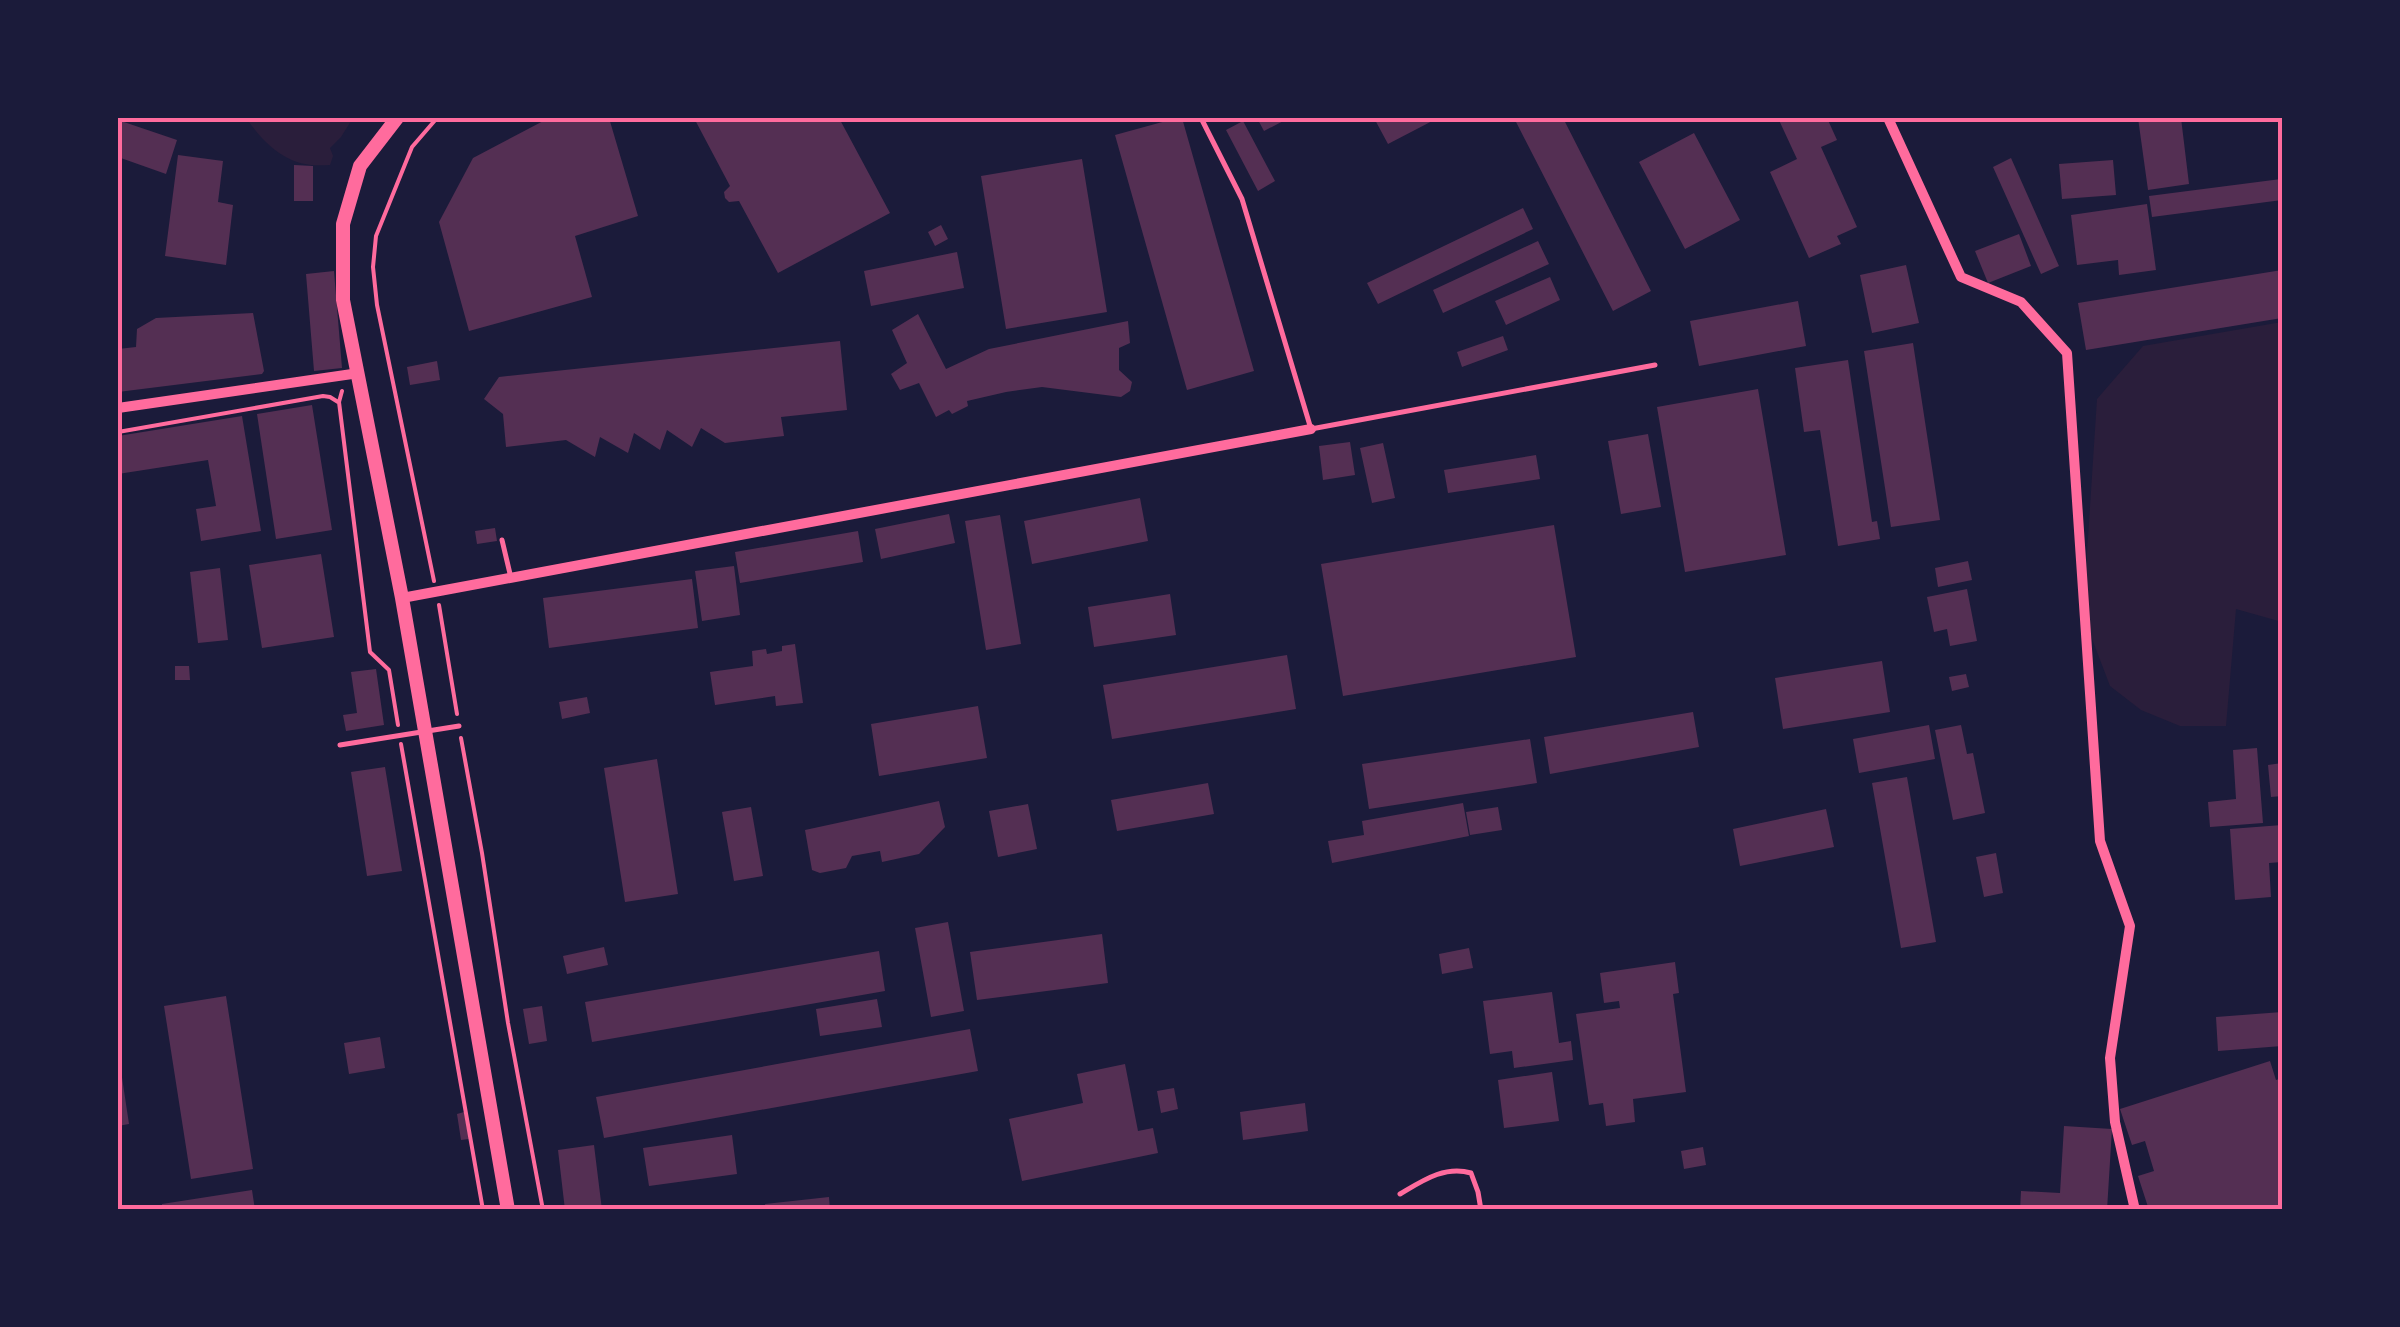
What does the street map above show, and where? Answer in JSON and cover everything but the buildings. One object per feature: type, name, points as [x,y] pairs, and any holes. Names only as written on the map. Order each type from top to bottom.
[{"type":"street","points":[[397,118],[360,166],[343,224],[344,300],[352,375],[402,598],[508,1210]]},
{"type":"street","points":[[1888,118],[1961,277],[2021,302],[2067,353],[2100,840],[2130,926],[2110,1058],[2116,1122],[2134,1210]]},
{"type":"street","points":[[118,408],[352,375]]},
{"type":"street","points":[[402,598],[1312,429]]},
{"type":"lane","points":[[1201,118],[1242,200],[1312,429],[1655,365]]},
{"type":"lane","points":[[502,540],[510,578]]},
{"type":"lane","points":[[340,745],[459,726]]},
{"type":"lane","points":[[1400,1194],[1434,1175],[1459,1169],[1471,1173],[1480,1210]]},
{"type":"path","points":[[436,118],[412,147],[376,236],[373,268],[377,305],[437,591],[543,1210]]},
{"type":"path","points":[[352,375],[338,402],[370,652],[389,670],[483,1210]]},
{"type":"path","points":[[118,432],[323,396],[338,402]]},
{"type":"shaded area","points":[[246,118],[353,118],[330,148],[330,165],[308,165],[279,153]]},
{"type":"shaded area","points":[[2282,322],[2282,622],[2236,609],[2226,726],[2180,726],[2141,710],[2110,686],[2083,615],[2097,399],[2143,346]]}]
